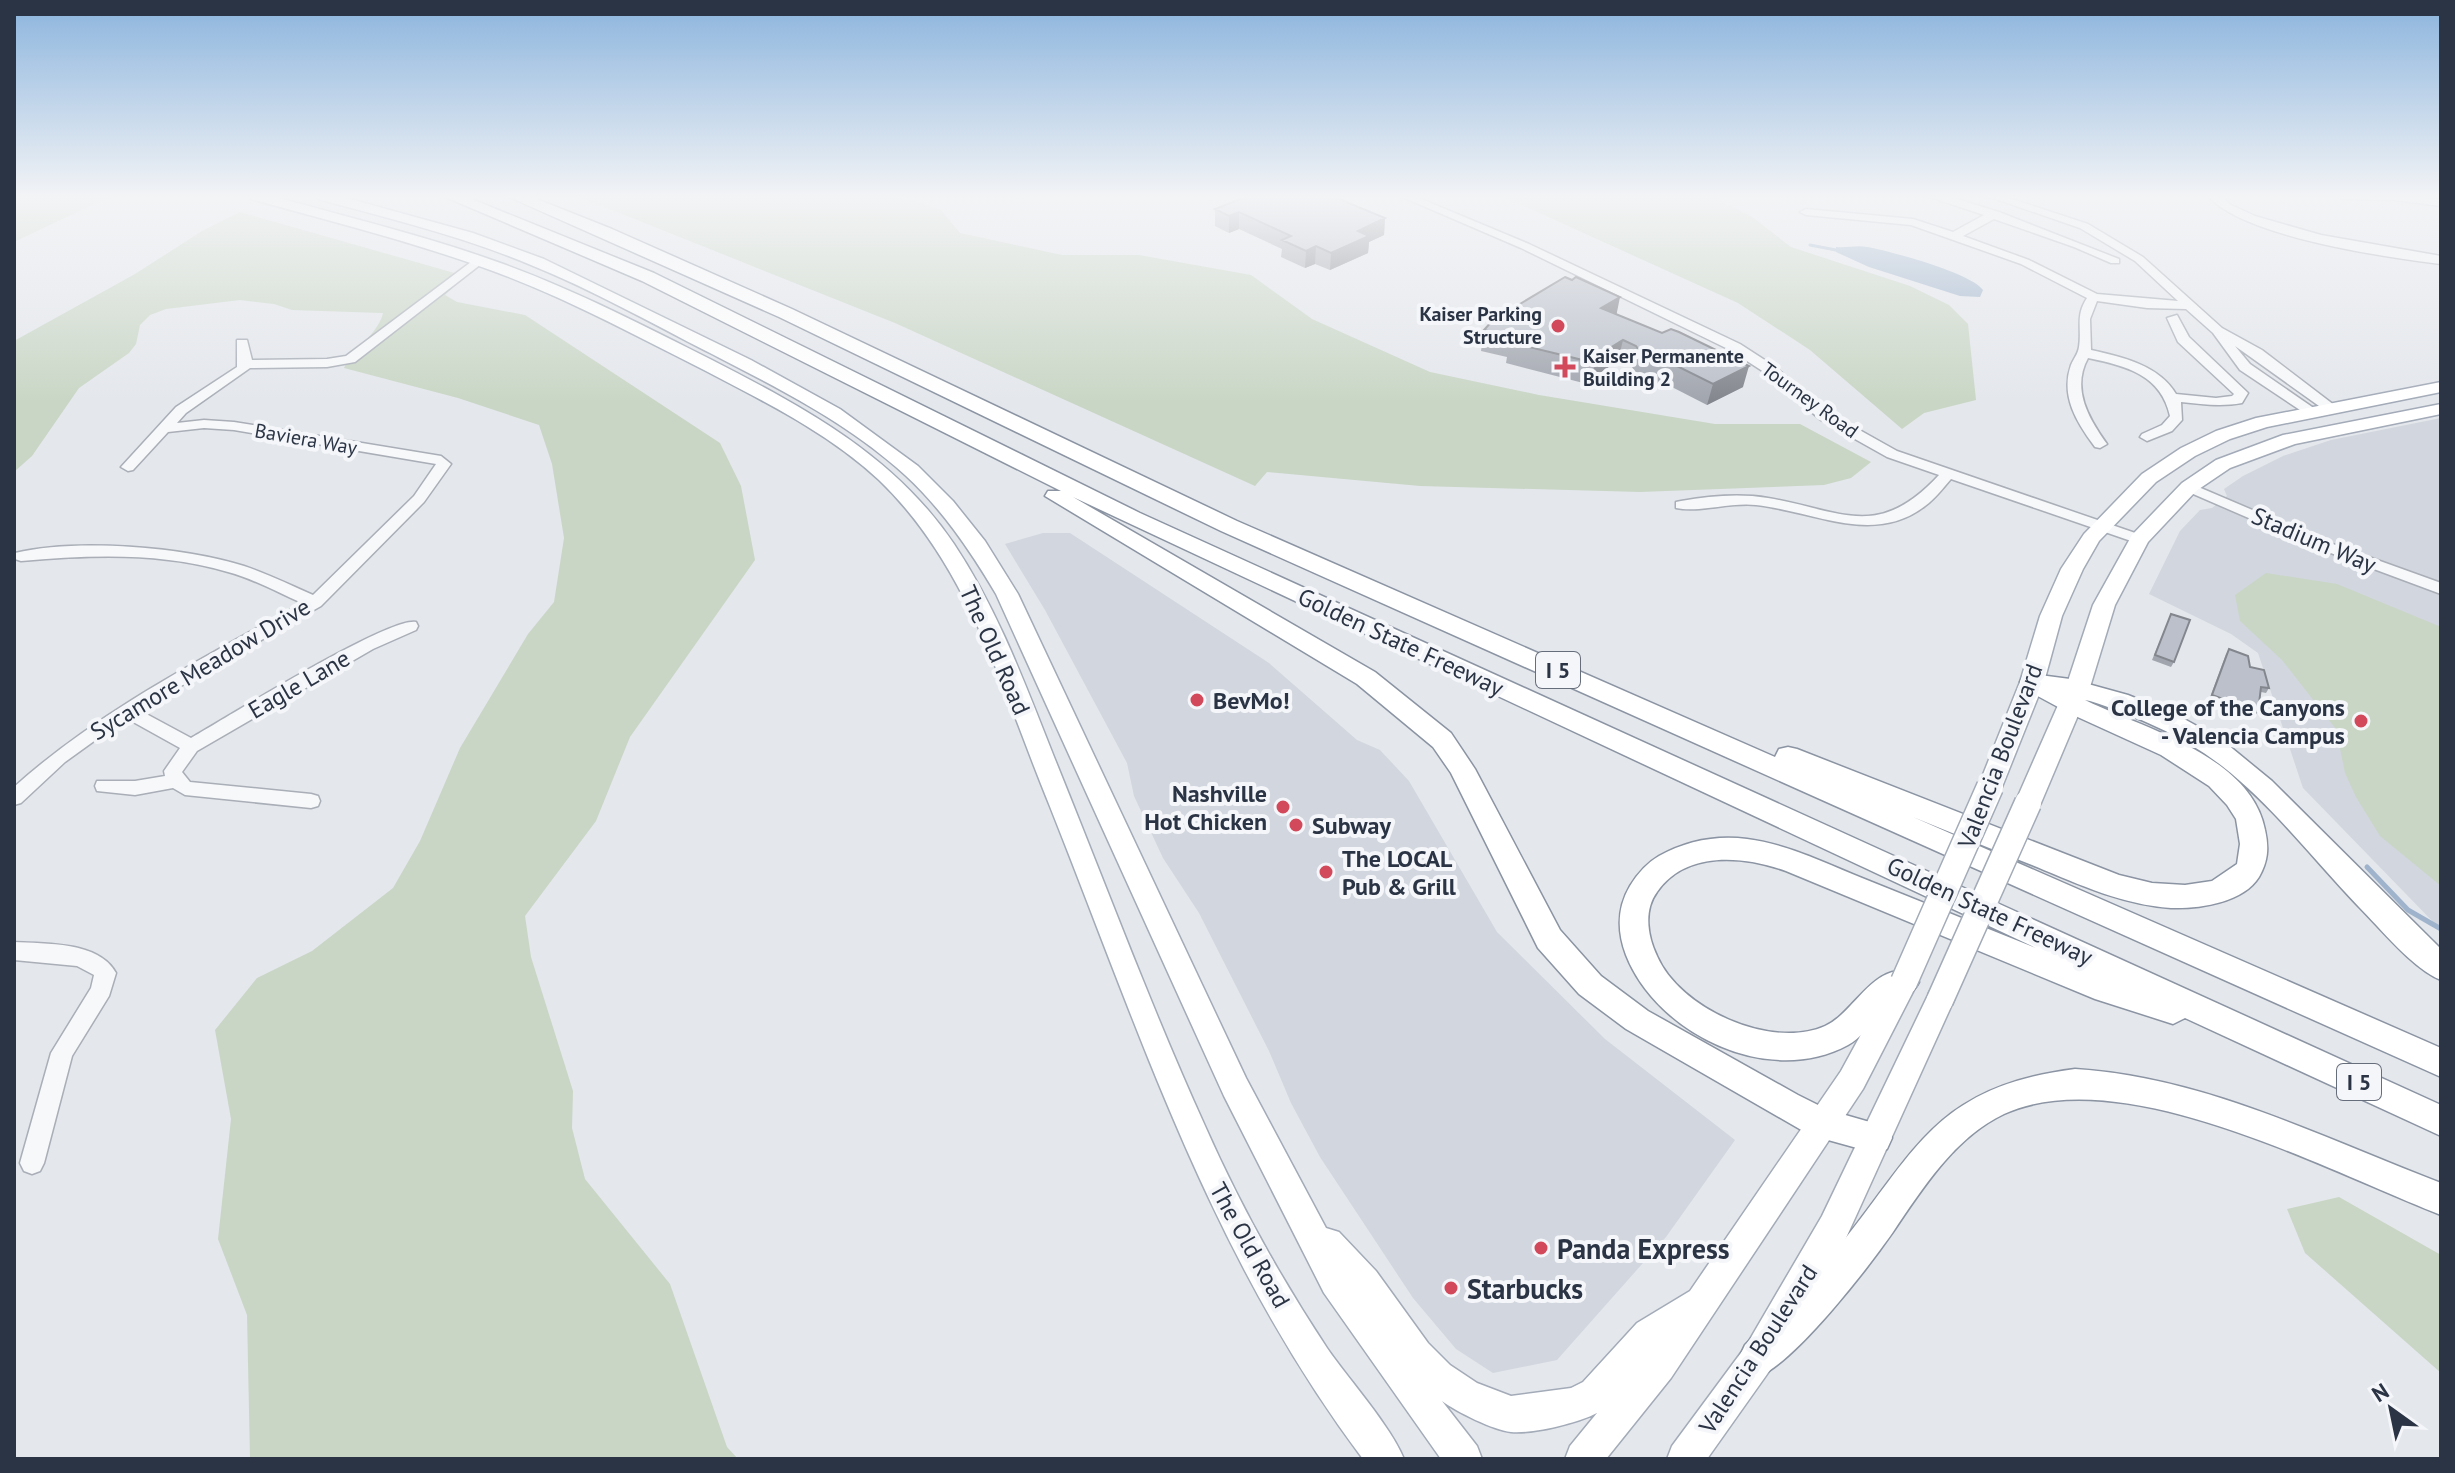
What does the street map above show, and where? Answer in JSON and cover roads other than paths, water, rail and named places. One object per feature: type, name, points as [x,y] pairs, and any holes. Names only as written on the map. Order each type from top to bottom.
[{"type":"highway","name":"Golden State Freeway","points":[[617,265],[694,299],[1017,463],[2441,1121]]},
{"type":"highway","name":"Golden State Freeway","points":[[684,265],[1124,479],[2441,1063]]},
{"type":"highway","points":[[1017,463],[1066,504],[1366,678],[1442,740],[1462,769],[1549,939],[1571,967],[1617,1006],[1822,1124],[1875,1138]]},
{"type":"highway","points":[[1575,678],[1840,775],[2127,889],[2176,898],[2213,894],[2243,879],[2255,858],[2254,833],[2248,813],[2227,788],[2198,764],[2074,696]]},
{"type":"highway","points":[[2032,682],[2179,728],[2230,759],[2257,782],[2399,930],[2441,967]]},
{"type":"highway","points":[[1904,982],[1877,997],[1853,1027],[1835,1038],[1789,1046],[1760,1044],[1727,1034],[1685,1010],[1653,976],[1641,957],[1635,939],[1634,917],[1638,896],[1658,869],[1693,853],[1743,849],[1771,855],[2106,990],[2277,1043]]},
{"type":"highway","points":[[1758,1358],[1849,1262],[1922,1162],[1951,1132],[1975,1112],[2036,1088],[2097,1084],[2149,1090],[2199,1104],[2441,1199]]},
{"type":"main road","name":"The Old Road","points":[[488,265],[582,302],[800,413],[871,462],[941,539],[964,577],[988,629],[1216,1185],[1246,1245],[1288,1315],[1336,1391],[1386,1459]]},
{"type":"main road","name":"The Old Road","points":[[540,265],[826,406],[881,443],[936,492],[977,544],[1007,594],[1235,1087],[1308,1222],[1336,1281],[1371,1334],[1464,1459]]},
{"type":"main road","name":"Valencia Boulevard","points":[[1583,1459],[1636,1396],[1852,1080],[1904,982],[1990,787],[2032,682],[2051,616],[2091,538],[2149,478],[2188,452],[2239,429],[2311,411],[2441,387]]},
{"type":"main road","name":"Valencia Boulevard","points":[[1685,1459],[1758,1358],[1861,1175],[2074,696],[2104,605],[2139,539],[2189,487],[2223,464],[2290,439],[2441,409]]},
{"type":"main road","points":[[2189,487],[2184,473],[2194,466],[2311,411]]},
{"type":"main road","points":[[1308,1222],[1364,1283],[1416,1355],[1438,1377],[1466,1397],[1511,1414],[1574,1406],[1596,1395],[1649,1335],[1703,1301]]},
{"type":"street","points":[[128,467],[181,410],[246,364],[327,363],[350,359],[474,265]]},
{"type":"street","name":"Tourney Road","points":[[1564,265],[1735,347],[1769,369],[1826,417],[1892,454],[2139,539]]},
{"type":"street","points":[[2030,265],[2094,297],[2147,304],[2191,305]]},
{"type":"street","points":[[2145,265],[2218,331],[2257,353],[2331,408]]},
{"type":"street","points":[[2094,297],[2083,312],[2085,353],[2076,370],[2079,416],[2100,444]]},
{"type":"street","points":[[2170,397],[2226,402],[2237,400],[2241,393],[2183,339],[2173,318]]},
{"type":"street","points":[[2218,331],[2245,367],[2311,411]]},
{"type":"street","points":[[242,343],[246,364]]},
{"type":"street","points":[[2085,353],[2142,370],[2163,384],[2177,411],[2174,422],[2147,437]]},
{"type":"street","name":"Baviera Way","points":[[166,428],[204,424],[234,426],[441,460],[444,464]]},
{"type":"street","name":"Sycamore Meadow Drive","points":[[14,798],[59,757],[125,710],[315,602],[419,499],[444,464]]},
{"type":"street","points":[[1681,505],[1721,499],[1766,502],[1825,517],[1862,521],[1895,517],[1919,504],[1947,475]]},
{"type":"street","name":"Stadium Way","points":[[2189,487],[2349,556],[2441,589]]},
{"type":"street","points":[[21,556],[62,552],[205,560],[245,571],[315,602]]},
{"type":"street","name":"Eagle Lane","points":[[191,746],[367,645],[410,626]]},
{"type":"street","points":[[125,710],[191,746],[173,771],[176,781],[185,788],[311,801]]},
{"type":"street","points":[[104,786],[135,788],[176,781]]},
{"type":"street","points":[[14,951],[87,959],[101,964],[105,973],[101,990],[62,1053],[32,1163]]},
{"type":"water","points":[[1864,265],[1931,265],[1976,283],[1983,290],[1980,297],[1960,296]]},
{"type":"waterway","points":[[2367,867],[2408,910],[2441,929]]},
{"type":"place","name":"Kaiser Parking Structure","points":[[1558,326]]},
{"type":"place","name":"Kaiser Permanente Building 2","points":[[1565,367]]},
{"type":"place","name":"BevMo!","points":[[1197,700]]},
{"type":"place","name":"College of the Canyons - Valencia Campus","points":[[2361,721]]},
{"type":"place","name":"Nashville Hot Chicken","points":[[1283,807]]},
{"type":"place","name":"Subway","points":[[1296,825]]},
{"type":"place","name":"The LOCAL Pub & Grill","points":[[1326,872]]},
{"type":"place","name":"Panda Express","points":[[1541,1248]]},
{"type":"place","name":"Starbucks","points":[[1451,1288]]}]
